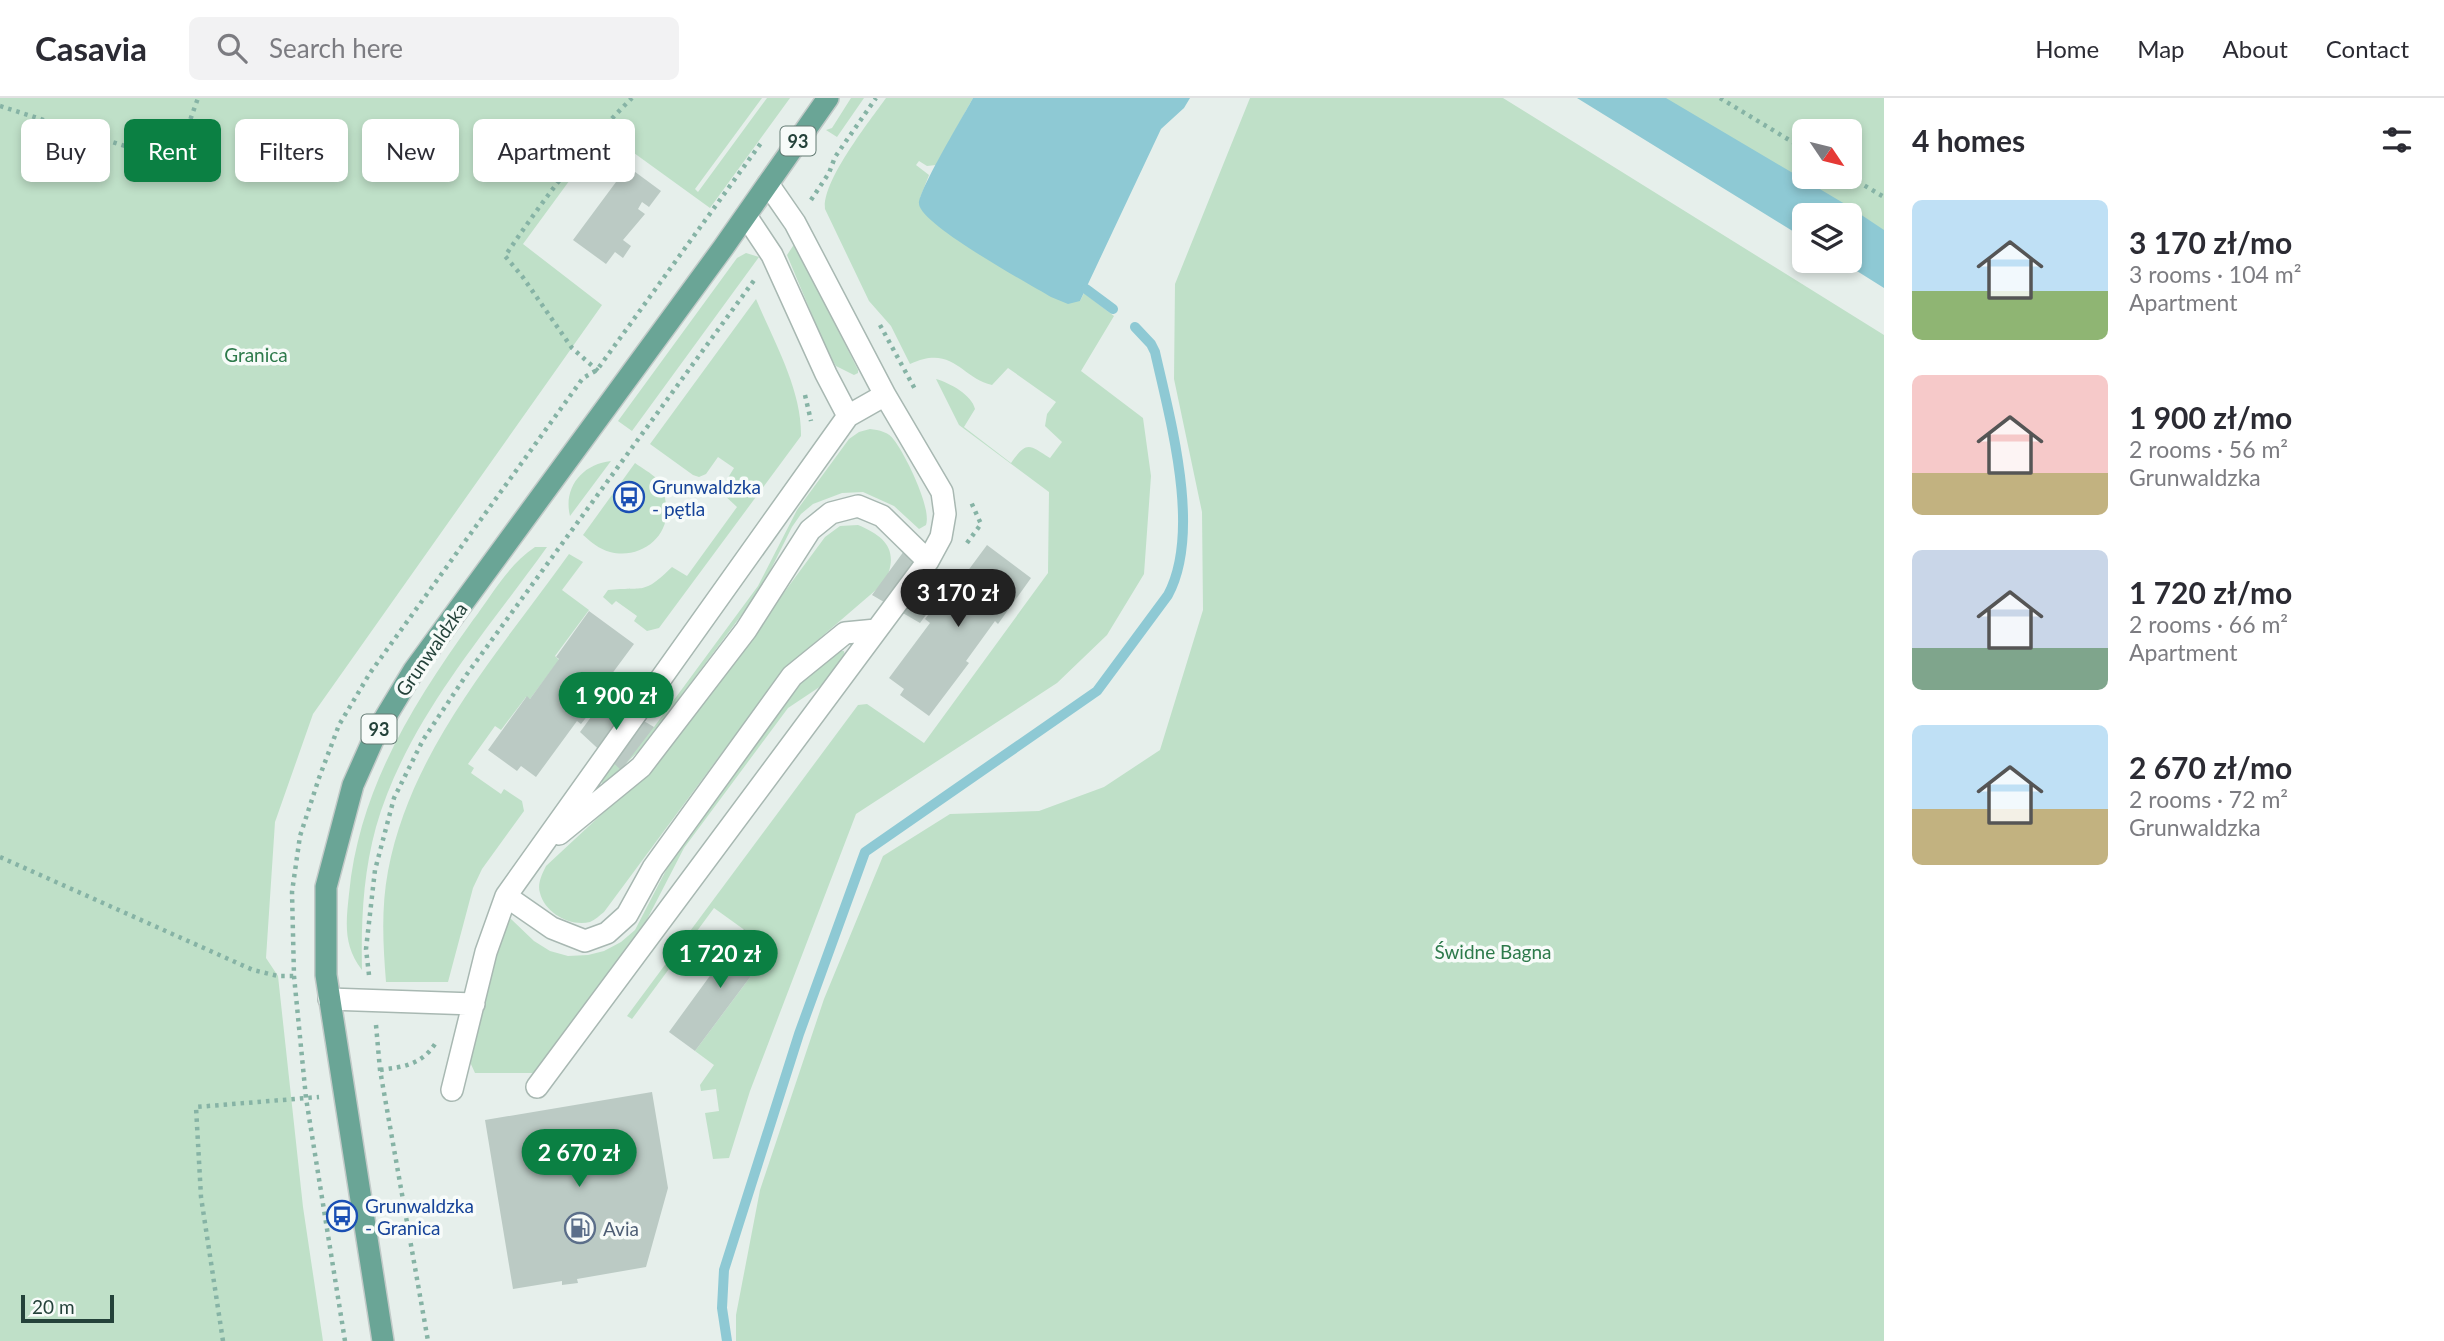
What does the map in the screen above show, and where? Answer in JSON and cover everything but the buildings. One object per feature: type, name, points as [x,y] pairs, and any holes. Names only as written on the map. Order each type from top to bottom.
[{"type":"main road","name":"Grunwaldzka","points":[[383,1341],[326,975],[326,887],[353,785],[377,731],[414,670],[746,216],[828,98]]},
{"type":"lane","points":[[537,1087],[928,561],[941,537],[945,514],[942,492],[885,395],[795,223],[768,184]]},
{"type":"lane","points":[[746,216],[772,255],[848,416]]},
{"type":"lane","points":[[452,1090],[486,952],[506,896],[848,416],[885,395]]},
{"type":"lane","points":[[536,853],[640,767],[746,630],[810,530],[831,513],[858,506],[882,516],[928,561]]},
{"type":"lane","points":[[506,896],[552,928],[585,941],[607,933],[627,915],[653,868],[792,677],[845,632],[876,630]]},
{"type":"lane","points":[[329,999],[474,1004]]},
{"type":"path","points":[[0,106],[175,162],[198,98]]},
{"type":"path","points":[[620,390],[572,348],[505,256],[538,207],[600,130],[632,98]]},
{"type":"path","points":[[795,223],[827,177],[835,157],[876,98]]},
{"type":"path","points":[[1720,98],[1792,142]]},
{"type":"path","points":[[345,1341],[306,1098],[294,976],[292,892],[300,836],[319,778],[340,725],[370,673],[583,378],[597,370],[769,133]]},
{"type":"path","points":[[1862,184],[1884,197]]},
{"type":"path","points":[[428,1341],[419,1278],[384,1094],[366,949],[375,870],[394,798],[423,740],[482,653],[772,255]]},
{"type":"path","points":[[0,857],[253,970],[278,976],[326,975]]},
{"type":"path","points":[[223,1341],[201,1197],[196,1107],[344,1096]]},
{"type":"green space","name":"Granica","points":[[0,98],[762,98],[695,189],[698,192],[767,98],[790,98],[710,208],[635,154],[635,119],[473,119],[473,182],[568,182],[523,244],[602,305],[313,714],[275,822],[266,958],[278,976],[303,1207],[323,1341],[0,1341]]},
{"type":"green space","points":[[851,98],[864,98],[837,137],[826,130],[832,128]]},
{"type":"green space","points":[[886,98],[973,98],[936,165],[927,166],[919,161],[916,165],[929,175],[920,198],[1080,301],[1084,293],[1114,316],[1081,371],[1143,418],[1151,476],[1144,574],[1107,635],[1057,683],[856,814],[750,1091],[729,1158],[713,1159],[705,1113],[719,1111],[716,1089],[701,1091],[700,1085],[714,1065],[695,1051],[771,949],[714,908],[632,1019],[627,1016],[858,705],[867,704],[924,743],[1048,573],[1049,492],[959,425],[936,379],[954,387],[970,399],[975,409],[964,427],[1011,463],[1021,451],[1029,447],[1050,458],[1062,442],[1045,426],[1047,414],[1056,402],[1008,368],[992,385],[947,360],[925,359],[910,364],[891,326],[869,301],[825,209],[826,197],[838,168]]},
{"type":"green space","name":"Świdne Bagna","points":[[1250,98],[1503,98],[1884,335],[1884,1341],[736,1341],[736,1315],[760,1190],[824,999],[883,856],[950,814],[1039,811],[1104,787],[1160,750],[1203,610],[1202,512],[1174,379],[1175,284]]},
{"type":"green space","points":[[1623,98],[1884,98],[1884,264],[1862,232],[1862,203],[1827,203],[1800,189],[1862,189],[1862,119],[1792,119],[1792,185]]},
{"type":"green space","points":[[795,243],[858,370],[854,375],[836,366],[827,351],[787,255]]},
{"type":"green space","points":[[746,253],[759,257],[632,431],[618,421],[737,258]]},
{"type":"green space","points":[[756,299],[792,384],[801,436],[659,628],[647,631],[634,621],[637,616],[616,601],[612,605],[603,597],[608,590],[643,588],[655,582],[672,567],[687,576],[737,507],[723,494],[723,486],[734,468],[718,457],[706,474],[699,477],[650,444]]},
{"type":"green space","points":[[870,429],[887,433],[899,447],[921,494],[927,517],[926,525],[919,529],[894,506],[863,492],[842,493],[813,504],[801,514],[792,527],[761,589],[642,748],[604,784],[597,779],[613,757],[654,727],[758,586],[797,510],[849,439]]},
{"type":"green space","points":[[611,461],[570,516],[569,496],[577,479],[591,467]]},
{"type":"green space","points":[[635,463],[655,477],[662,488],[666,505],[664,527],[659,536],[643,549],[622,554],[610,552],[583,535]]},
{"type":"green space","points":[[858,525],[877,535],[888,547],[891,563],[884,583],[784,669],[604,912],[592,921],[582,923],[559,917],[547,907],[539,890],[540,879],[546,866],[660,760],[825,537],[840,526]]},
{"type":"green space","points":[[535,547],[547,547],[449,681],[427,715],[389,788],[368,862],[362,970],[349,943],[347,914],[355,856],[377,783],[392,749],[430,683],[509,571]]},
{"type":"green space","points":[[569,554],[583,562],[562,590],[589,610],[555,656],[559,660],[530,699],[526,697],[501,730],[495,726],[468,764],[474,768],[471,773],[501,794],[504,789],[522,801],[524,811],[482,869],[473,888],[448,982],[386,982],[383,926],[388,871],[400,826],[416,784],[461,704]]},
{"type":"green space","points":[[838,651],[844,651],[845,657],[821,686],[788,708],[684,848],[641,931],[534,1073],[475,1073],[470,1062],[505,919],[511,919],[534,941],[550,951],[568,956],[604,951],[621,942],[635,930],[677,849],[800,683]]},
{"type":"water","points":[[973,98],[1190,98],[1184,108],[1161,129],[1080,301],[1068,304],[1051,297],[1000,267],[937,226],[919,204],[933,169]]},
{"type":"water","points":[[1577,98],[1666,98],[1792,173],[1792,189],[1820,189],[1843,203],[1792,203],[1792,231]]},
{"type":"water","points":[[1862,215],[1884,230],[1884,288],[1860,273]]},
{"type":"waterway","points":[[1086,289],[1113,309]]},
{"type":"waterway","points":[[727,1341],[722,1308],[724,1270],[799,1034],[865,852],[1097,691],[1168,595],[1178,569],[1182,540],[1180,475],[1155,352],[1135,327]]},
{"type":"place","name":"Grunwaldzka - pętla","points":[[629,497]]},
{"type":"place","name":"Grunwaldzka - Granica","points":[[342,1216]]},
{"type":"place","name":"Avia","points":[[580,1228]]}]
